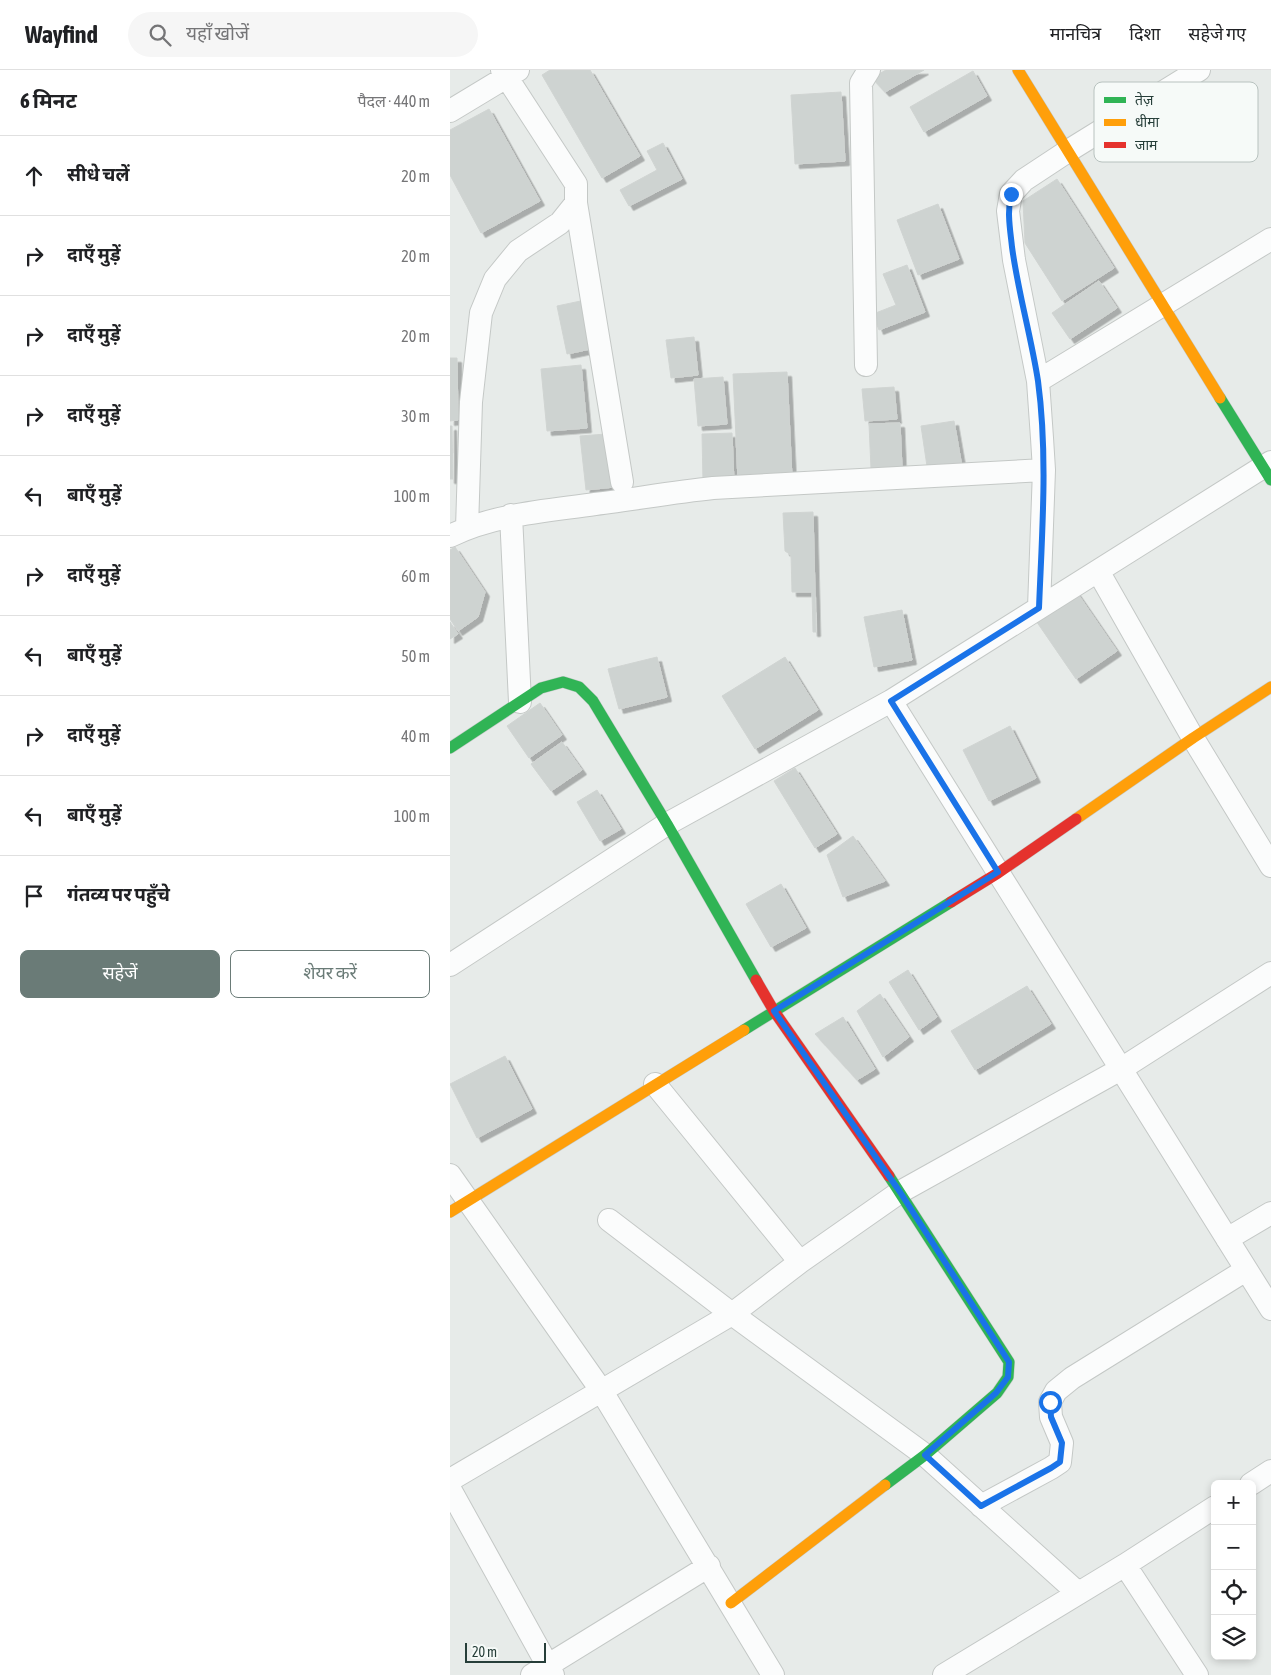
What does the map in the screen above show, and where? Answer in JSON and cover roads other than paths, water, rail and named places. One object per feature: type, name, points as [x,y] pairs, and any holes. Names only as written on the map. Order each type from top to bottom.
[{"type":"street","points":[[866,366],[861,83],[869,70]]},
{"type":"street","points":[[450,965],[667,824],[891,701],[1098,571],[1268,470],[1162,304],[1018,70]]},
{"type":"street","points":[[1180,82],[1199,70]]},
{"type":"street","points":[[450,111],[509,72],[576,184],[576,203],[622,482]]},
{"type":"street","points":[[1039,608],[1044,470],[1038,381],[1014,260],[1008,211],[1011,194],[1024,180],[1094,135]]},
{"type":"street","points":[[576,203],[560,223],[518,251],[495,279],[480,313],[458,532],[511,515],[625,500],[668,492],[1044,470]]},
{"type":"street","points":[[1038,381],[1271,239]]},
{"type":"street","points":[[511,515],[520,702]]},
{"type":"street","points":[[1098,571],[1193,738],[1271,866]]},
{"type":"street","points":[[450,748],[541,688],[563,682],[579,687],[593,701],[667,824],[774,1011],[900,1192],[1009,1362],[1008,1377],[996,1393],[925,1455],[731,1603]]},
{"type":"street","points":[[459,1206],[998,872],[1193,738],[1271,687]]},
{"type":"street","points":[[891,701],[1271,1309]]},
{"type":"street","points":[[450,1480],[732,1314],[800,1262],[900,1192],[1121,1069],[1271,972]]},
{"type":"street","points":[[655,1084],[800,1262]]},
{"type":"street","points":[[450,1176],[459,1206],[601,1390],[709,1566],[773,1675]]},
{"type":"street","points":[[1227,1239],[1271,1212]]},
{"type":"street","points":[[609,1220],[732,1314],[925,1455],[1078,1594]]},
{"type":"street","points":[[981,1506],[1060,1462],[1062,1443],[1051,1417],[1050,1402],[1056,1391],[1072,1378],[1246,1270]]},
{"type":"street","points":[[1256,1481],[1271,1471]]},
{"type":"street","points":[[450,1489],[544,1672],[709,1566]]},
{"type":"street","points":[[944,1675],[1125,1565],[1211,1510]]},
{"type":"street","points":[[1125,1565],[1197,1675]]}]
